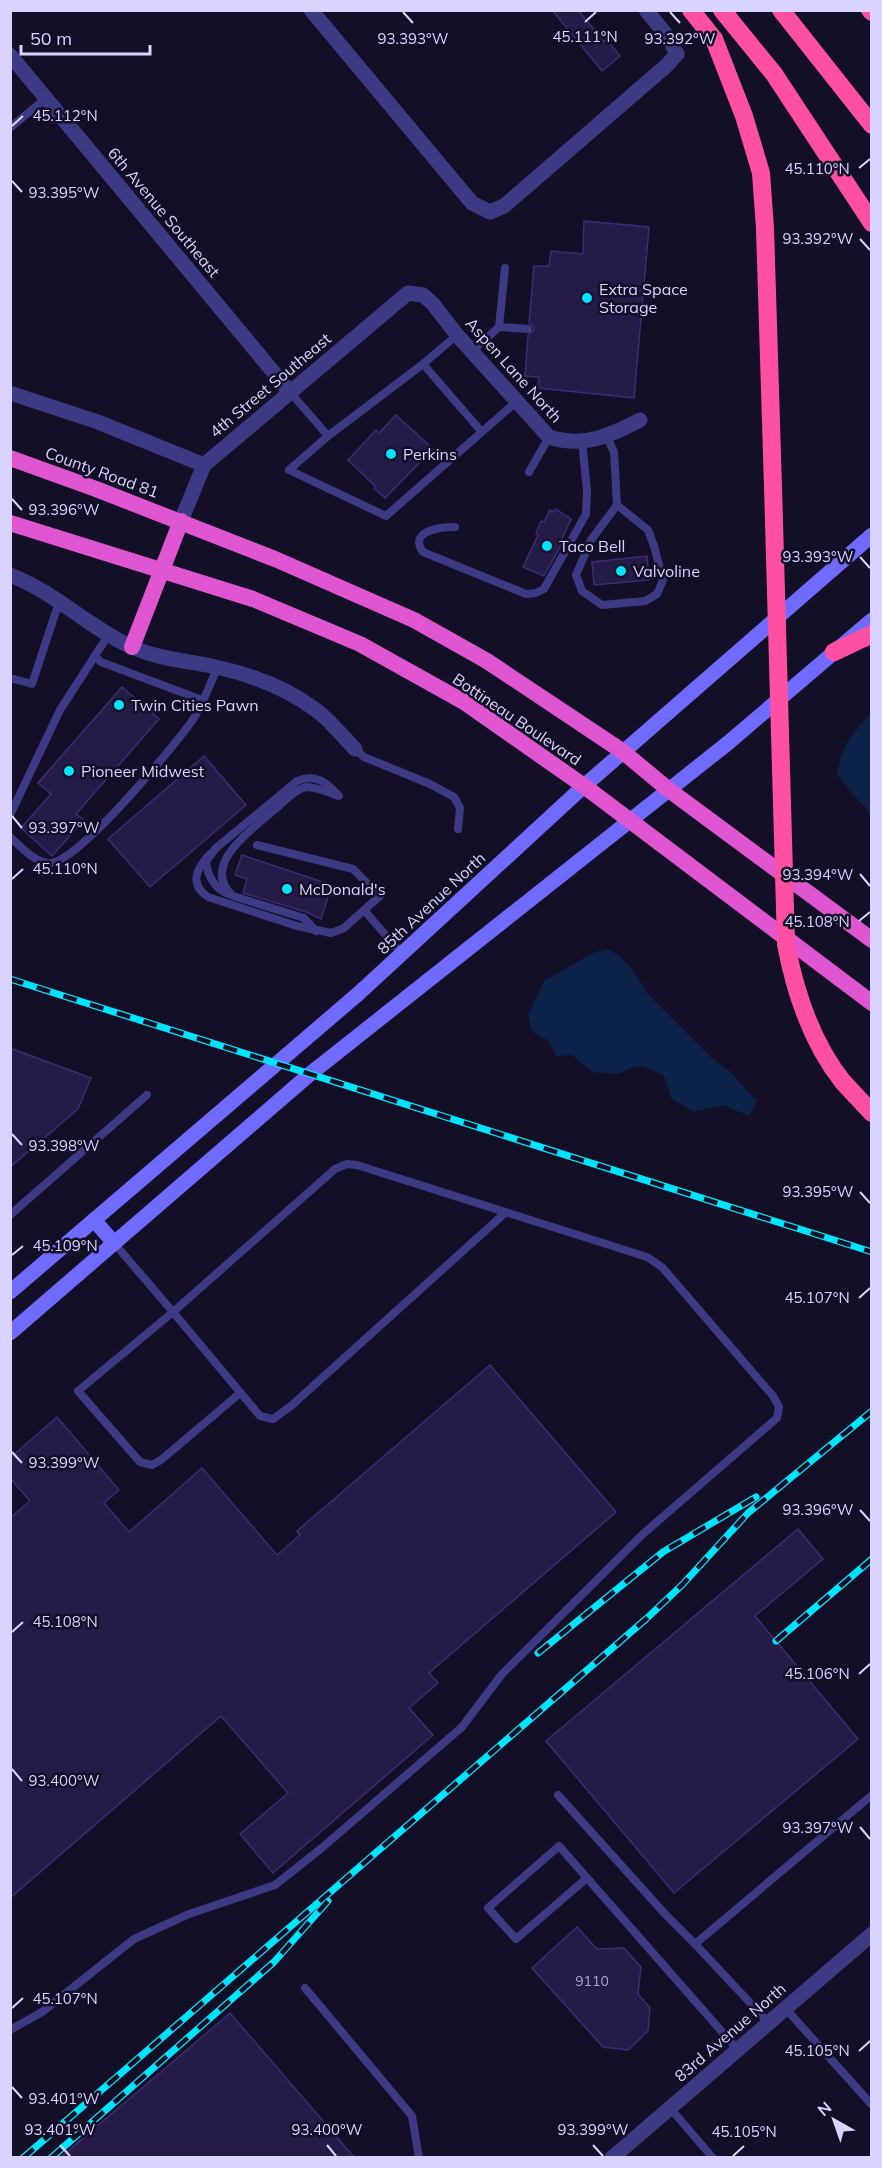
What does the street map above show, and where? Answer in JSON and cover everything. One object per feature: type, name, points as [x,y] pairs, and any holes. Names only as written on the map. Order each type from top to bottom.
[{"type":"highway","points":[[691,10],[714,39],[744,116],[760,173],[765,228],[786,944],[792,979],[826,1056],[843,1082],[872,1113]]},
{"type":"highway","points":[[722,10],[774,74],[872,223]]},
{"type":"highway","points":[[781,10],[872,125]]},
{"type":"highway","name":"County Road 81","points":[[10,458],[180,521]]},
{"type":"highway","points":[[132,648],[180,521]]},
{"type":"highway","name":"Bottineau Boulevard","points":[[180,521],[275,559],[414,620],[487,662],[622,751],[669,790],[872,940]]},
{"type":"highway","name":"Bottineau Boulevard","points":[[10,523],[253,599],[360,644],[464,702],[584,786],[872,1003]]},
{"type":"highway","points":[[834,652],[872,634]]},
{"type":"main road","name":"85th Avenue North","points":[[10,1292],[402,954],[622,751],[872,535]]},
{"type":"main road","points":[[13,1327],[310,1074],[728,743],[872,620]]},
{"type":"main road","points":[[94,1220],[114,1243]]},
{"type":"street","points":[[312,10],[472,203],[490,212],[504,206],[677,54],[668,37],[646,10]]},
{"type":"street","name":"6th Avenue Southeast","points":[[10,55],[290,392]]},
{"type":"street","name":"4th Street Southeast","points":[[180,521],[204,465],[408,293]]},
{"type":"street","name":"Aspen Lane North","points":[[408,293],[423,295],[433,304],[457,335],[549,436],[565,442],[608,437],[640,420]]},
{"type":"street","points":[[10,393],[98,422],[204,465]]},
{"type":"street","points":[[10,575],[48,593],[132,648],[253,677],[289,692],[318,711],[355,749]]},
{"type":"street","name":"83rd Avenue North","points":[[612,2157],[872,1934]]},
{"type":"lane","points":[[10,128],[47,98]]},
{"type":"lane","points":[[472,351],[499,327],[505,268]]},
{"type":"lane","points":[[499,327],[528,329]]},
{"type":"lane","points":[[457,335],[423,364],[328,436],[290,470],[386,516],[516,402]]},
{"type":"lane","points":[[423,364],[482,431]]},
{"type":"lane","points":[[290,392],[328,436]]},
{"type":"lane","points":[[529,472],[549,436]]},
{"type":"lane","points":[[608,437],[614,452],[617,505],[591,540],[576,575],[582,591],[602,605],[645,601],[657,594],[663,580],[648,530],[617,505]]},
{"type":"lane","points":[[455,527],[441,527],[424,533],[419,539],[418,546],[423,552],[526,594],[544,589],[586,514],[588,491],[582,441]]},
{"type":"lane","points":[[10,678],[32,684],[59,601]]},
{"type":"lane","points":[[10,814],[60,710],[109,634]]},
{"type":"lane","points":[[95,656],[101,662],[202,700]]},
{"type":"lane","points":[[10,837],[33,857],[48,863],[71,855],[100,828],[193,719],[218,668]]},
{"type":"lane","points":[[355,749],[364,756],[430,784],[454,797],[460,808],[458,829]]},
{"type":"lane","points":[[233,896],[226,890],[222,872],[230,852],[248,833],[302,788],[309,787],[339,796],[327,782],[307,777],[297,781],[210,854],[201,864],[196,885],[208,897],[316,931],[331,933],[344,928],[380,896],[353,868],[257,845]]},
{"type":"lane","points":[[210,854],[206,861],[206,871],[223,892],[304,918],[316,931]]},
{"type":"lane","points":[[364,910],[402,954]]},
{"type":"lane","points":[[10,1215],[147,1095]]},
{"type":"lane","points":[[10,2030],[42,2012],[134,1939],[189,1914],[275,1885],[323,1847],[462,1727],[502,1674],[657,1520],[777,1418],[779,1407],[773,1396],[662,1267],[647,1257],[357,1165],[347,1164],[335,1169],[173,1312],[78,1391],[140,1462],[152,1465],[161,1460],[240,1393]]},
{"type":"lane","points":[[114,1243],[260,1416],[273,1419],[291,1406],[505,1212]]},
{"type":"lane","points":[[558,1795],[769,2023]]},
{"type":"lane","points":[[695,1944],[872,1795]]},
{"type":"lane","points":[[587,1878],[516,1939],[488,1908],[559,1846],[738,2050]]},
{"type":"lane","points":[[305,1988],[412,2116],[419,2157]]},
{"type":"lane","points":[[786,2009],[872,2105]]},
{"type":"lane","points":[[670,2108],[713,2157]]},
{"type":"water","points":[[871,713],[871,814],[837,774],[841,756],[848,741]]},
{"type":"water","points":[[608,949],[619,955],[631,968],[648,994],[713,1059],[728,1070],[757,1101],[749,1116],[723,1105],[694,1112],[672,1099],[664,1076],[643,1066],[630,1068],[619,1074],[593,1072],[572,1055],[557,1056],[548,1041],[532,1031],[528,1015],[544,981],[595,952]]},
{"type":"building","points":[[552,10],[578,10],[604,42],[606,39],[620,56],[602,71]]},
{"type":"building","name":"Extra Space Storage","points":[[584,221],[649,227],[634,398],[538,388],[539,377],[525,376],[528,335],[534,330],[529,323],[534,266],[549,266],[551,251],[583,254]]},
{"type":"building","name":"Perkins","points":[[396,415],[433,449],[385,498],[348,460],[376,430],[379,433]]},
{"type":"building","name":"Taco Bell","points":[[556,509],[571,519],[562,539],[564,540],[544,576],[523,567],[538,535],[536,533],[541,521],[544,522],[550,510],[554,512]]},
{"type":"building","name":"Valvoline","points":[[647,556],[649,580],[594,585],[592,562]]},
{"type":"building","points":[[122,687],[159,719],[76,814],[84,820],[52,856],[21,828],[51,794],[38,783]]},
{"type":"building","points":[[204,756],[246,805],[150,887],[108,839]]},
{"type":"building","name":"McDonald's","points":[[242,855],[332,885],[321,919],[306,912],[243,893],[247,879],[235,875]]},
{"type":"building","points":[[10,1048],[91,1078],[78,1109],[10,1167]]},
{"type":"building","points":[[490,1365],[616,1512],[429,1673],[438,1683],[409,1708],[433,1735],[273,1873],[240,1834],[288,1793],[221,1716],[10,1898],[10,1518],[30,1501],[10,1478],[10,1458],[57,1417],[119,1490],[104,1503],[129,1532],[202,1468],[277,1555],[300,1535],[297,1531]]},
{"type":"building","points":[[798,1529],[823,1559],[755,1616],[858,1739],[674,1893],[546,1741]]},
{"type":"building","points":[[577,1927],[597,1949],[624,1948],[641,1967],[638,1994],[650,2008],[648,2031],[628,2050],[603,2047],[532,1968]]},
{"type":"building","points":[[230,2013],[354,2157],[61,2157]]},
{"type":"railway","points":[[10,979],[872,1252]]},
{"type":"railway","points":[[23,2158],[646,1619],[682,1585],[748,1513],[872,1411]]},
{"type":"railway","points":[[538,1653],[663,1552],[756,1497]]},
{"type":"railway","points":[[776,1641],[872,1559]]},
{"type":"railway","points":[[51,2158],[274,1962],[328,1901]]},
{"type":"place","name":"Extra Space Storage","points":[[587,298]]},
{"type":"place","name":"Perkins","points":[[391,454]]},
{"type":"place","name":"Taco Bell","points":[[547,546]]},
{"type":"place","name":"Valvoline","points":[[621,571]]},
{"type":"place","name":"Twin Cities Pawn","points":[[119,705]]},
{"type":"place","name":"Pioneer Midwest","points":[[69,771]]},
{"type":"place","name":"McDonald's","points":[[287,889]]}]
